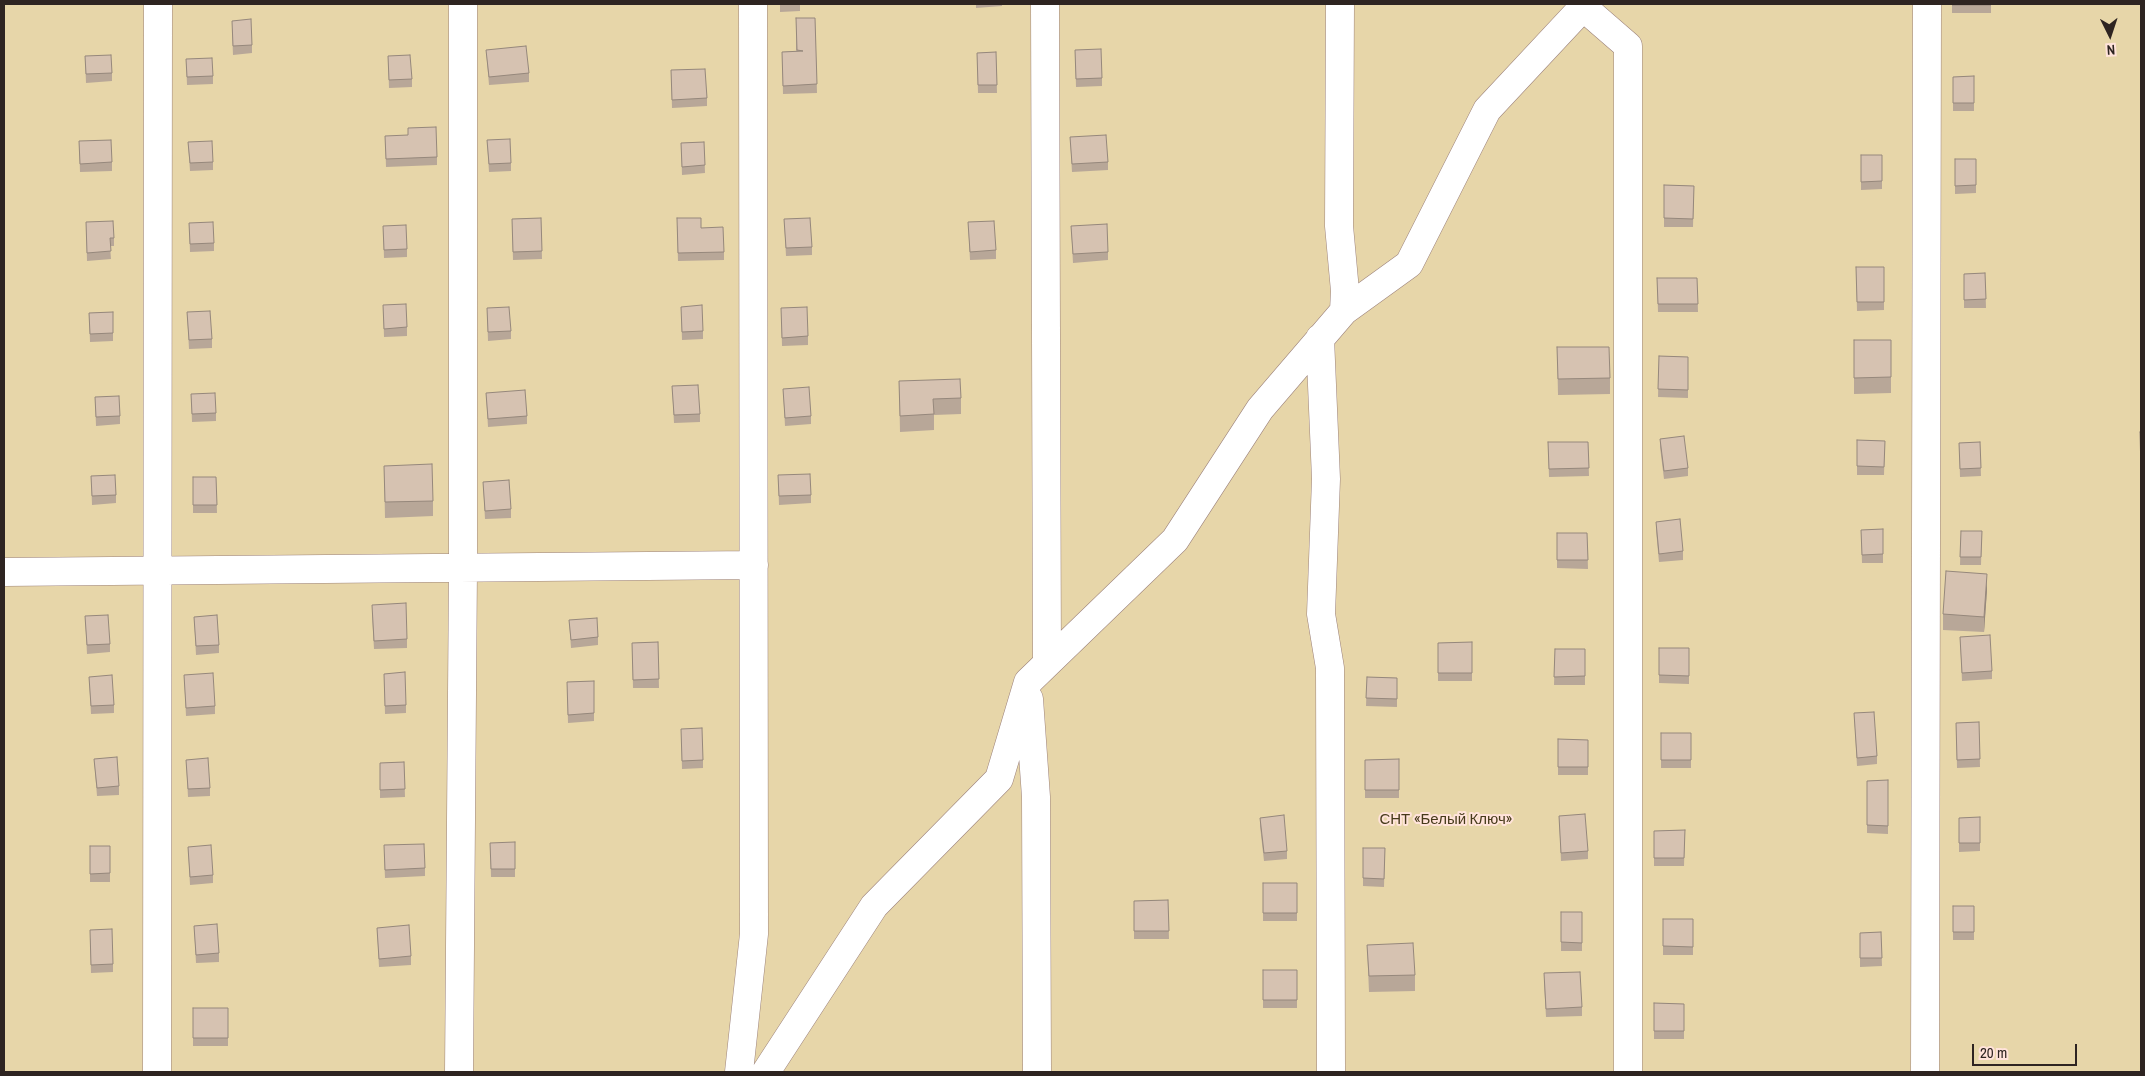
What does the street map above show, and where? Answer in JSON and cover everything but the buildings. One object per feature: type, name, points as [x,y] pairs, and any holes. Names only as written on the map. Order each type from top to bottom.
[{"type":"street","points":[[157,1072],[159,570],[158,4]]},
{"type":"street","points":[[459,1072],[463,568],[463,4]]},
{"type":"street","points":[[739,1072],[754,934],[753,4]]},
{"type":"street","points":[[1037,1072],[1036,798],[1045,4]]},
{"type":"street","points":[[1340,4],[1340,226],[1345,291],[1344,311]]},
{"type":"street","points":[[1926,1072],[1927,4]]},
{"type":"street","points":[[766,1072],[874,906],[999,780],[1037,673],[1175,540],[1260,409],[1344,311],[1409,264],[1487,110],[1584,6],[1628,46],[1628,1072]]},
{"type":"street","points":[[1320,338],[1326,479],[1321,614],[1330,668],[1331,1072]]},
{"type":"street","points":[[4,572],[754,565]]},
{"type":"green space","name":"СНТ «Белый Ключ»","points":[[4,4],[2141,4],[2141,1072],[4,1072]]}]
